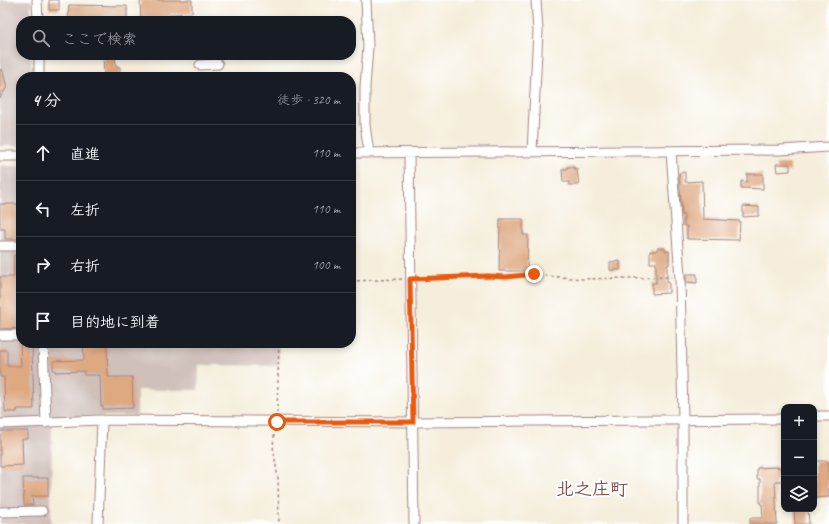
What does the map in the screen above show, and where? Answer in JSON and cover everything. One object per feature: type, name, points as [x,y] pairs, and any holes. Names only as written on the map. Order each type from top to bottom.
[{"type":"street","points":[[37,0],[38,16]]},
{"type":"street","points":[[366,0],[368,47],[365,87],[365,125],[369,153]]},
{"type":"street","points":[[532,152],[538,31],[536,0]]},
{"type":"street","points":[[39,60],[39,72]]},
{"type":"street","points":[[200,65],[218,64]]},
{"type":"street","points":[[356,153],[780,150],[829,147]]},
{"type":"street","points":[[672,151],[680,277],[683,419],[683,524]]},
{"type":"street","points":[[409,153],[414,524]]},
{"type":"street","points":[[0,156],[16,156]]},
{"type":"street","points":[[0,246],[16,246]]},
{"type":"street","points":[[0,336],[16,335]]},
{"type":"street","points":[[43,348],[46,423]]},
{"type":"street","points":[[817,416],[829,416]]},
{"type":"street","points":[[0,424],[102,420],[413,422],[781,419]]},
{"type":"street","points":[[98,524],[102,420]]},
{"type":"street","points":[[0,512],[42,512]]},
{"type":"path","points":[[356,281],[488,276],[506,277],[534,274],[584,279],[680,277]]},
{"type":"path","points":[[279,524],[278,479],[273,446],[277,422],[280,348]]},
{"type":"shaded area","points":[[0,0],[31,0],[31,16],[16,16],[16,60],[31,60],[32,72],[16,72],[16,146],[0,146]]},
{"type":"shaded area","points":[[0,166],[16,166],[16,348],[279,348],[279,366],[199,365],[198,390],[137,390],[137,416],[52,417],[51,524],[0,524]]},
{"type":"building","points":[[49,0],[59,0],[59,10],[49,10]]},
{"type":"building","points":[[140,0],[192,0],[192,13],[170,14],[170,16],[141,16]]},
{"type":"building","points":[[69,5],[127,6],[127,16],[68,16]]},
{"type":"building","points":[[103,60],[115,60],[116,67],[120,67],[120,72],[104,72]]},
{"type":"building","points":[[2,69],[7,87],[0,98],[0,70]]},
{"type":"building","points":[[776,164],[790,164],[790,171],[777,172]]},
{"type":"building","points":[[567,167],[574,167],[574,169],[577,169],[579,185],[569,185],[569,182],[563,182],[562,169],[567,169]]},
{"type":"building","points":[[685,172],[685,182],[702,181],[703,219],[740,221],[739,240],[687,239],[687,226],[684,226],[684,215],[682,215],[679,173]]},
{"type":"building","points":[[747,174],[763,174],[763,189],[741,188],[741,181],[747,182]]},
{"type":"building","points":[[0,204],[16,204],[16,239],[5,239],[5,229],[0,229]]},
{"type":"building","points":[[743,206],[759,207],[759,216],[743,217]]},
{"type":"building","points":[[500,219],[523,219],[523,235],[528,235],[527,271],[499,271]]},
{"type":"building","points":[[657,248],[665,248],[665,251],[669,251],[667,283],[669,282],[669,293],[652,294],[652,283],[656,283],[656,263],[650,263],[650,251],[657,251]]},
{"type":"building","points":[[14,255],[16,255],[16,328],[0,329],[0,277],[14,277]]},
{"type":"building","points":[[620,261],[620,270],[610,270],[610,262]]},
{"type":"building","points":[[686,274],[697,274],[697,283],[686,282]]},
{"type":"building","points":[[20,348],[32,348],[34,409],[17,409],[17,412],[5,412],[4,377],[0,377],[0,350],[7,350],[7,366],[21,366]]},
{"type":"building","points":[[83,348],[107,348],[108,377],[132,377],[133,408],[103,409],[103,406],[101,406],[100,375],[84,375],[84,371],[55,372],[55,370],[53,370],[53,361],[84,360]]},
{"type":"building","points":[[0,431],[28,431],[28,439],[22,439],[23,465],[0,466]]},
{"type":"building","points":[[817,461],[828,461],[829,497],[817,498]]},
{"type":"building","points":[[757,468],[781,468],[781,481],[775,481],[777,524],[750,524],[750,518],[763,518],[762,504],[760,504],[760,479],[757,479]]},
{"type":"building","points":[[23,478],[48,478],[48,496],[32,496],[33,505],[24,505]]},
{"type":"building","points":[[794,512],[808,512],[809,524],[795,524]]},
{"type":"district","name":"北之庄町","points":[[592,489]]},
{"type":"route","points":[[277,422],[413,422],[410,279],[488,276],[506,277],[534,274]]}]
